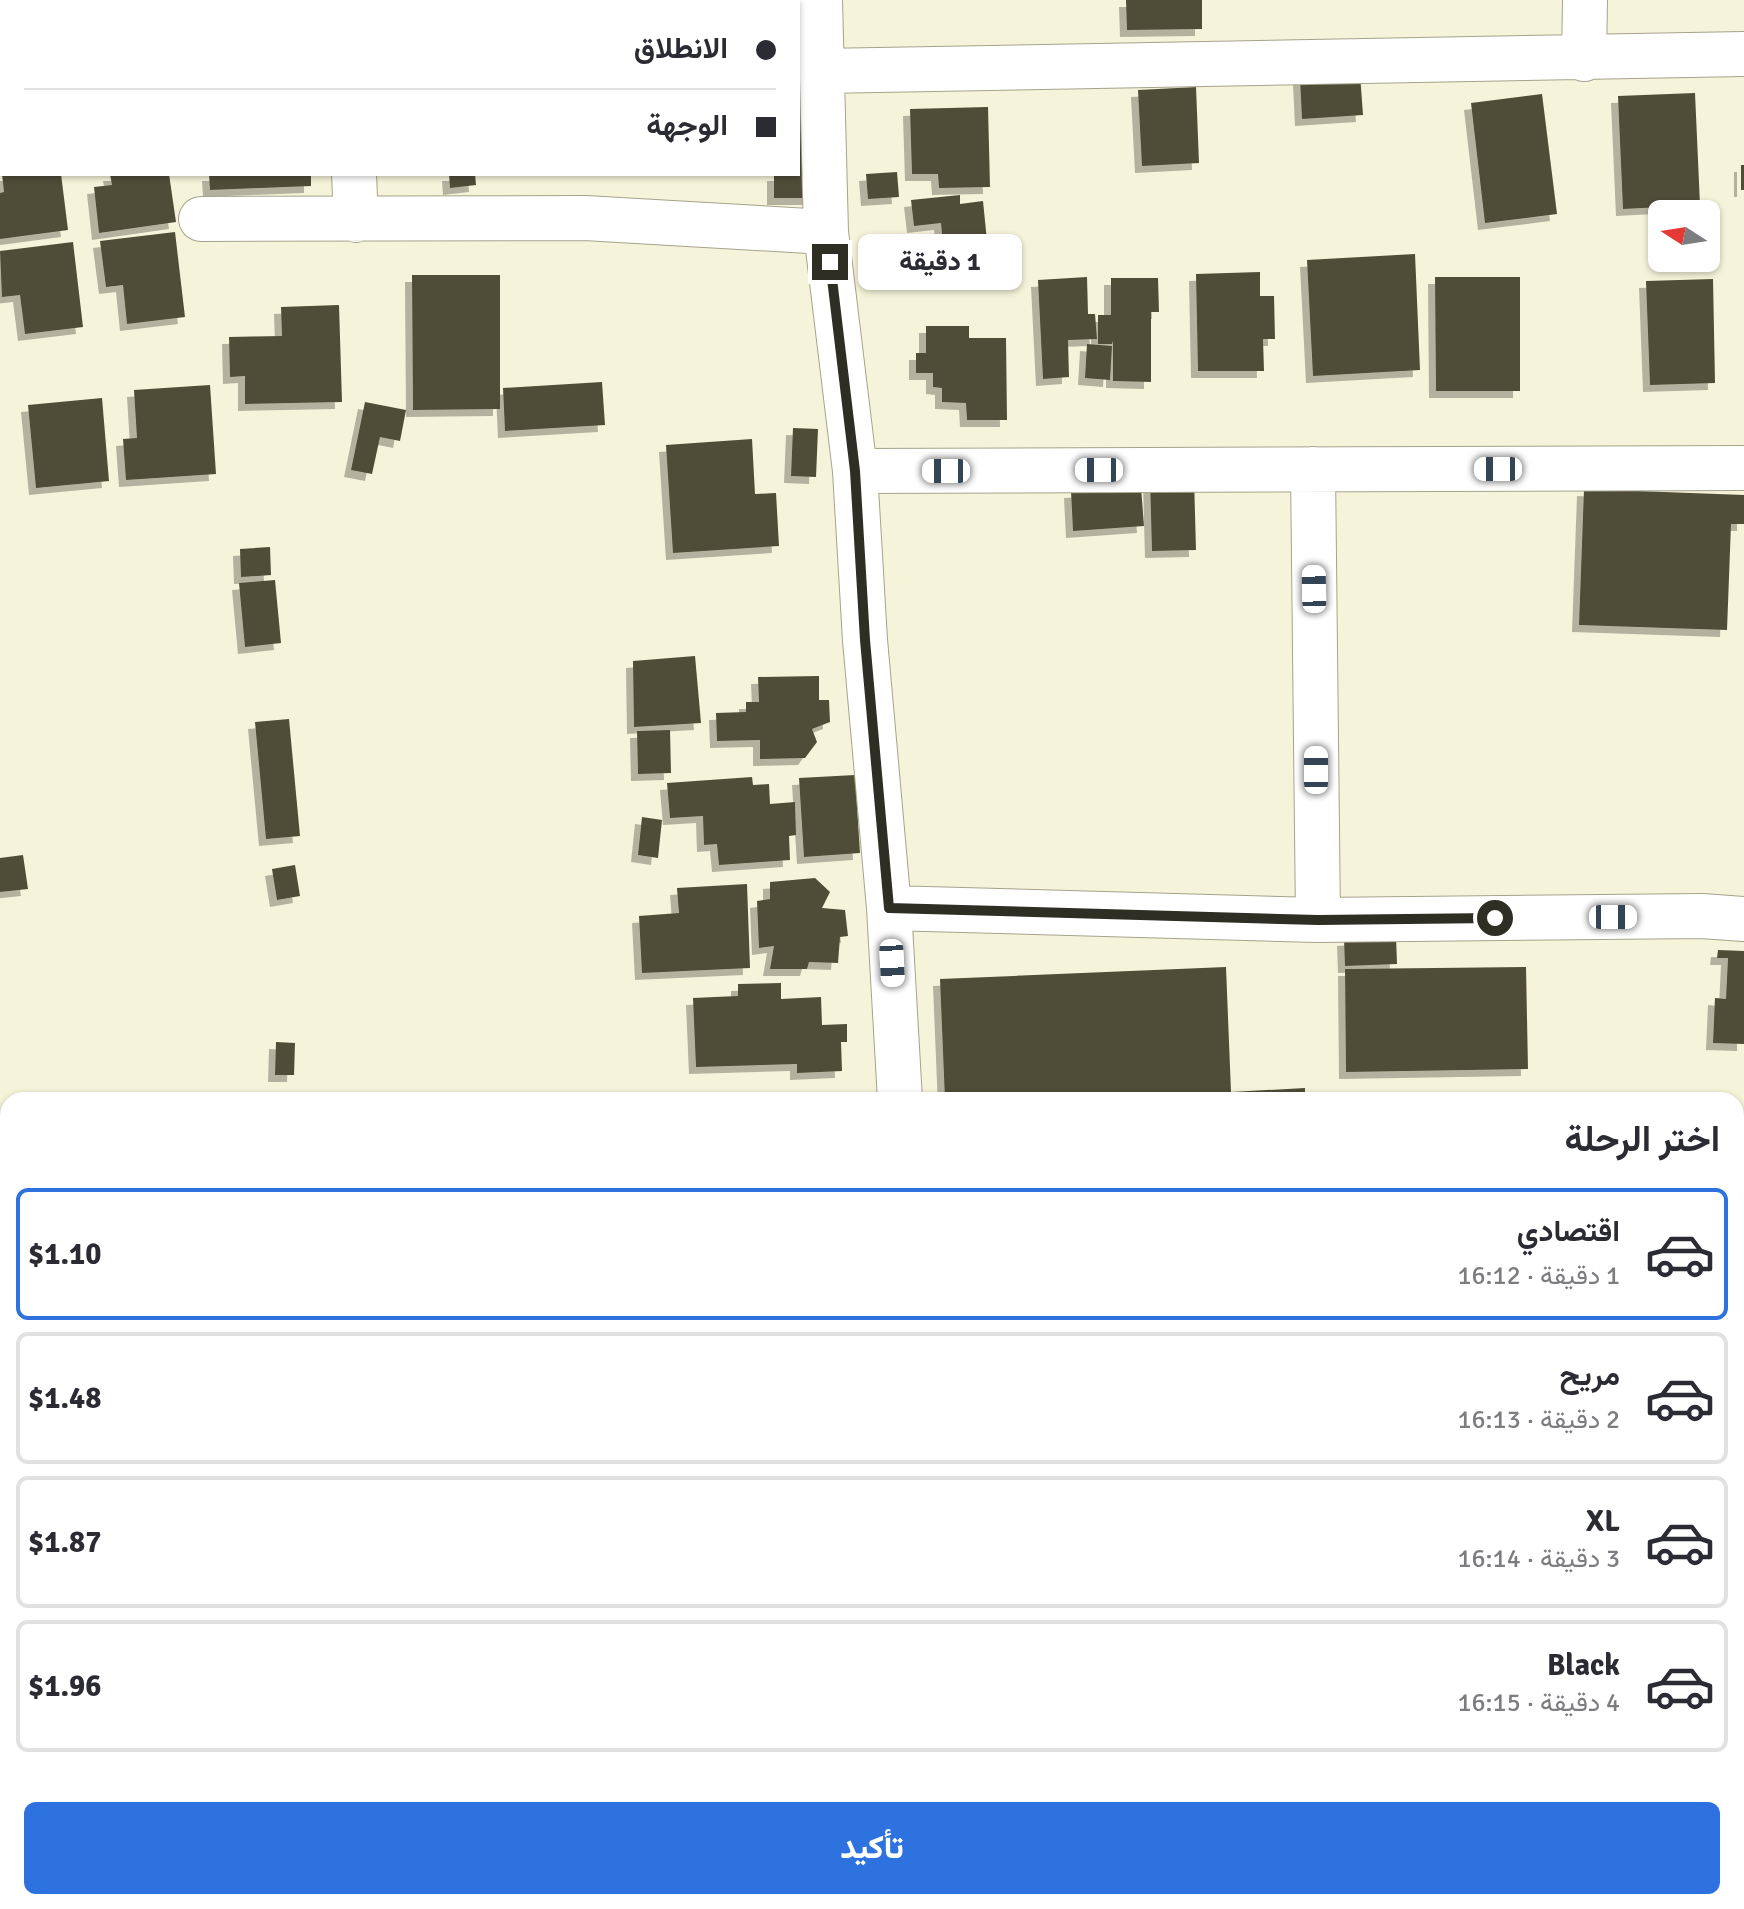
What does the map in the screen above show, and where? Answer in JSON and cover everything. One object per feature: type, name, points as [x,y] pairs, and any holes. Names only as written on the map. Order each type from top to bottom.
[{"type":"street","points":[[820,0],[826,232],[855,471],[865,640],[889,908],[900,1092]]},
{"type":"street","points":[[1584,59],[1585,0]]},
{"type":"street","points":[[822,71],[1744,54]]},
{"type":"street","points":[[354,176],[356,220]]},
{"type":"street","points":[[201,219],[585,218],[826,232]]},
{"type":"street","points":[[855,471],[1744,468]]},
{"type":"street","points":[[1313,469],[1318,920]]},
{"type":"street","points":[[889,908],[1318,920],[1702,916],[1744,919]]},
{"type":"building","points":[[1126,0],[1202,0],[1202,29],[1127,30]]},
{"type":"building","points":[[1360,74],[1363,115],[1302,119],[1300,78]]},
{"type":"building","points":[[1196,87],[1199,163],[1142,166],[1138,90]]},
{"type":"building","points":[[1695,93],[1700,200],[1648,200],[1648,208],[1623,209],[1618,96]]},
{"type":"building","points":[[1542,94],[1557,214],[1485,223],[1471,103]]},
{"type":"building","points":[[800,100],[813,100],[812,198],[774,198],[774,176],[800,176]]},
{"type":"building","points":[[988,107],[990,187],[939,188],[938,174],[912,174],[910,109]]},
{"type":"building","points":[[1741,165],[1744,165],[1744,190],[1741,190]]},
{"type":"building","points":[[897,172],[899,197],[868,199],[866,174]]},
{"type":"building","points":[[2,176],[61,176],[68,230],[0,239],[0,193],[4,192]]},
{"type":"building","points":[[110,176],[169,176],[176,222],[99,233],[94,187],[112,185]]},
{"type":"building","points":[[209,176],[311,176],[311,186],[210,190]]},
{"type":"building","points":[[449,176],[475,176],[476,185],[450,188]]},
{"type":"building","points":[[960,195],[960,204],[983,201],[990,271],[946,275],[941,223],[914,226],[911,200]]},
{"type":"building","points":[[175,232],[185,317],[127,324],[123,285],[106,287],[100,241]]},
{"type":"building","points":[[73,242],[83,327],[25,334],[20,295],[2,297],[0,251]]},
{"type":"building","points":[[1415,254],[1420,370],[1313,376],[1307,260]]},
{"type":"building","points":[[1260,272],[1260,296],[1274,296],[1275,339],[1263,339],[1264,371],[1198,371],[1196,274]]},
{"type":"building","points":[[412,275],[500,275],[500,409],[413,410]]},
{"type":"building","points":[[1087,277],[1088,314],[1095,314],[1097,339],[1068,340],[1069,377],[1043,379],[1038,280]]},
{"type":"building","points":[[1435,277],[1520,277],[1520,391],[1436,391]]},
{"type":"building","points":[[1111,278],[1158,278],[1159,312],[1151,312],[1151,382],[1113,381],[1113,341],[1112,344],[1098,344],[1098,315],[1111,315]]},
{"type":"building","points":[[1713,279],[1715,383],[1650,385],[1646,281]]},
{"type":"building","points":[[339,305],[342,402],[245,404],[245,376],[230,377],[229,337],[282,336],[281,307]]},
{"type":"building","points":[[926,326],[969,326],[969,338],[1006,338],[1007,420],[967,420],[966,403],[942,402],[942,388],[933,387],[933,373],[916,373],[916,353],[926,353]]},
{"type":"building","points":[[1087,344],[1112,346],[1110,380],[1085,378]]},
{"type":"building","points":[[602,382],[605,425],[505,431],[503,388]]},
{"type":"building","points":[[210,385],[216,474],[126,480],[123,439],[137,438],[134,390]]},
{"type":"building","points":[[102,398],[109,481],[36,488],[28,405]]},
{"type":"building","points":[[365,402],[406,410],[400,441],[380,437],[372,474],[351,470]]},
{"type":"building","points":[[793,428],[818,429],[816,477],[791,476]]},
{"type":"building","points":[[752,439],[755,494],[776,493],[779,546],[673,553],[666,445]]},
{"type":"building","points":[[1194,477],[1196,550],[1152,551],[1150,478]]},
{"type":"building","points":[[1141,487],[1144,526],[1073,531],[1071,491]]},
{"type":"building","points":[[1584,489],[1744,495],[1744,524],[1731,524],[1727,630],[1579,625]]},
{"type":"building","points":[[270,547],[271,575],[241,577],[240,549]]},
{"type":"building","points":[[275,580],[281,643],[245,647],[239,583]]},
{"type":"building","points":[[695,656],[701,723],[634,727],[633,661]]},
{"type":"building","points":[[819,676],[819,700],[829,700],[830,722],[812,729],[817,742],[805,758],[760,759],[760,740],[717,741],[716,713],[746,712],[746,702],[759,702],[758,677]]},
{"type":"building","points":[[289,719],[300,836],[266,839],[255,722]]},
{"type":"building","points":[[670,730],[671,773],[638,774],[637,731]]},
{"type":"building","points":[[855,775],[860,853],[804,857],[799,778]]},
{"type":"building","points":[[752,777],[753,785],[769,784],[770,804],[795,802],[796,835],[789,836],[790,860],[719,865],[717,844],[704,845],[703,816],[670,818],[667,783]]},
{"type":"building","points":[[642,817],[662,820],[658,858],[638,855]]},
{"type":"building","points":[[23,855],[28,889],[0,892],[0,858]]},
{"type":"building","points":[[295,865],[300,896],[277,900],[272,869]]},
{"type":"building","points":[[815,878],[830,892],[822,908],[845,910],[848,936],[840,937],[838,963],[809,962],[807,969],[770,969],[774,946],[759,948],[757,901],[770,899],[770,882]]},
{"type":"building","points":[[747,884],[750,968],[642,973],[639,916],[679,913],[677,888]]},
{"type":"building","points":[[1396,936],[1397,964],[1345,966],[1344,939]]},
{"type":"building","points":[[1718,950],[1744,951],[1744,1044],[1713,1043],[1715,998],[1726,999],[1728,958],[1717,958]]},
{"type":"building","points":[[1226,967],[1231,1092],[945,1092],[940,979]]},
{"type":"building","points":[[1526,967],[1528,1069],[1346,1072],[1345,969]]},
{"type":"building","points":[[781,983],[781,999],[821,997],[822,1025],[847,1024],[847,1042],[841,1042],[842,1071],[797,1073],[797,1064],[696,1067],[693,998],[738,996],[738,984]]},
{"type":"building","points":[[276,1042],[295,1043],[294,1075],[275,1075]]},
{"type":"building","points":[[1305,1088],[1305,1092],[1231,1092]]},
{"type":"route","points":[[830,262],[855,471],[865,640],[889,908],[1318,920],[1495,918]]}]
